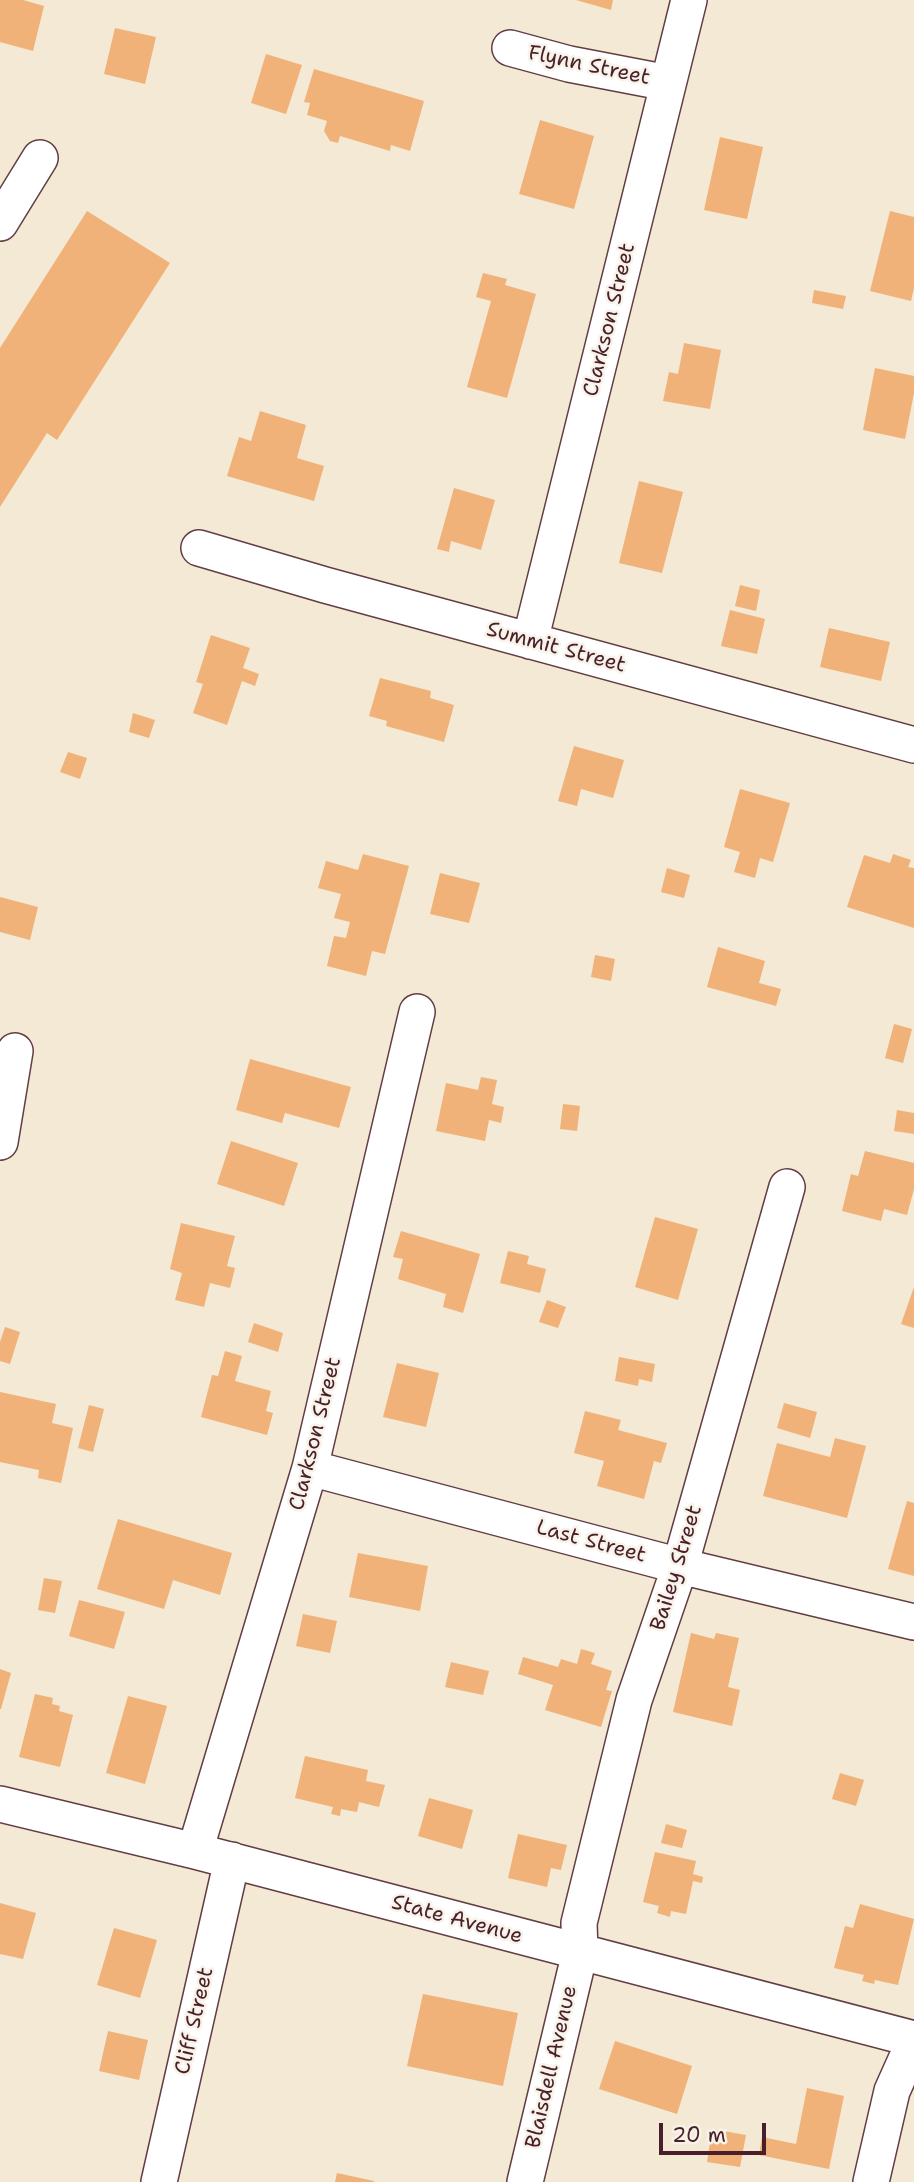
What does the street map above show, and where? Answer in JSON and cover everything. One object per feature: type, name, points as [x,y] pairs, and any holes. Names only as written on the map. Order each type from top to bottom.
[{"type":"street","name":"Clarkson Street","points":[[530,641],[689,0]]},
{"type":"street","name":"Flynn Street","points":[[509,48],[569,64],[668,83]]},
{"type":"street","points":[[0,223],[40,158]]},
{"type":"street","name":"Summit Street","points":[[199,548],[530,641],[912,738]]},
{"type":"street","name":"Clarkson Street","points":[[195,1851],[310,1468],[417,1012]]},
{"type":"street","points":[[0,1142],[15,1051]]},
{"type":"street","name":"Bailey Street","points":[[580,1952],[579,1923],[634,1700],[680,1566],[787,1187]]},
{"type":"street","name":"Last Street","points":[[310,1468],[680,1566],[914,1622]]},
{"type":"street","name":"State Avenue","points":[[0,1804],[232,1860],[914,2041]]},
{"type":"street","name":"Cliff Street","points":[[159,2182],[232,1860]]},
{"type":"street","name":"Blaisdell Avenue","points":[[525,2182],[580,1952]]},
{"type":"street","points":[[871,2182],[892,2091],[914,2041]]},
{"type":"building","points":[[0,0],[23,0],[44,6],[33,51],[0,42]]},
{"type":"building","points":[[576,0],[613,0],[611,10]]},
{"type":"building","points":[[115,28],[156,37],[145,84],[104,74]]},
{"type":"building","points":[[266,54],[302,65],[286,114],[251,103]]},
{"type":"building","points":[[314,69],[424,101],[410,151],[391,145],[390,151],[340,136],[338,143],[330,141],[324,131],[327,121],[307,115],[310,103],[304,102]]},
{"type":"building","points":[[540,120],[594,136],[574,209],[519,194]]},
{"type":"building","points":[[720,137],[763,147],[747,219],[704,210]]},
{"type":"building","points":[[87,211],[170,263],[57,440],[47,433],[0,507],[0,348]]},
{"type":"building","points":[[890,211],[914,217],[914,288],[911,301],[870,291]]},
{"type":"building","points":[[483,273],[507,279],[505,285],[536,294],[507,398],[467,387],[491,301],[476,297]]},
{"type":"building","points":[[814,290],[846,296],[843,309],[812,303]]},
{"type":"building","points":[[684,343],[721,350],[710,409],[663,401],[669,372],[678,374]]},
{"type":"building","points":[[875,368],[914,376],[914,393],[905,439],[863,430]]},
{"type":"building","points":[[260,411],[306,425],[297,458],[324,466],[314,501],[227,476],[239,437],[251,441]]},
{"type":"building","points":[[639,481],[683,492],[662,573],[619,563]]},
{"type":"building","points":[[454,488],[495,500],[481,550],[451,541],[449,552],[437,549]]},
{"type":"building","points":[[740,585],[760,590],[756,611],[735,606]]},
{"type":"building","points":[[730,610],[765,619],[757,654],[721,646]]},
{"type":"building","points":[[829,628],[890,642],[881,681],[820,667]]},
{"type":"building","points":[[211,635],[250,648],[243,668],[259,674],[255,686],[242,681],[227,725],[193,713],[203,684],[196,682]]},
{"type":"building","points":[[380,678],[431,691],[430,698],[454,705],[444,742],[386,726],[387,721],[369,716]]},
{"type":"building","points":[[133,713],[155,720],[149,738],[129,732]]},
{"type":"building","points":[[574,746],[624,760],[613,798],[581,789],[577,806],[558,801]]},
{"type":"building","points":[[68,752],[87,758],[80,779],[60,772]]},
{"type":"building","points":[[740,789],[790,803],[773,862],[760,858],[755,878],[734,872],[740,852],[724,847]]},
{"type":"building","points":[[363,854],[409,866],[385,954],[372,951],[366,976],[327,966],[334,936],[346,938],[350,922],[334,918],[341,894],[318,888],[326,861],[358,870]]},
{"type":"building","points":[[893,854],[911,860],[908,867],[914,868],[914,928],[847,907],[864,855],[890,863]]},
{"type":"building","points":[[667,868],[690,875],[684,898],[661,892]]},
{"type":"building","points":[[440,873],[480,883],[469,923],[430,914]]},
{"type":"building","points":[[0,897],[38,907],[30,940],[0,932]]},
{"type":"building","points":[[718,947],[765,961],[759,983],[781,989],[776,1006],[707,987]]},
{"type":"building","points":[[595,955],[615,959],[611,981],[591,977]]},
{"type":"building","points":[[894,1024],[912,1029],[903,1063],[885,1058]]},
{"type":"building","points":[[250,1059],[351,1087],[339,1128],[285,1113],[282,1123],[236,1110]]},
{"type":"building","points":[[481,1077],[497,1080],[492,1104],[504,1107],[501,1123],[489,1120],[485,1141],[436,1131],[446,1083],[478,1090]]},
{"type":"building","points":[[563,1104],[580,1106],[577,1131],[560,1129]]},
{"type":"building","points":[[897,1110],[914,1113],[914,1134],[894,1131]]},
{"type":"building","points":[[231,1141],[298,1163],[284,1206],[217,1184]]},
{"type":"building","points":[[865,1151],[914,1163],[914,1189],[907,1215],[884,1209],[881,1221],[842,1211],[851,1174],[858,1176]]},
{"type":"building","points":[[655,1217],[698,1229],[678,1300],[635,1287]]},
{"type":"building","points":[[181,1223],[235,1236],[227,1266],[235,1268],[230,1288],[210,1283],[204,1307],[175,1300],[182,1273],[170,1269]]},
{"type":"building","points":[[401,1231],[480,1254],[463,1313],[443,1307],[446,1294],[398,1279],[403,1259],[393,1257]]},
{"type":"building","points":[[508,1251],[529,1256],[527,1264],[546,1269],[540,1293],[500,1283]]},
{"type":"building","points":[[914,1287],[914,1328],[901,1324]]},
{"type":"building","points":[[547,1300],[566,1307],[558,1328],[539,1322]]},
{"type":"building","points":[[254,1323],[283,1333],[278,1352],[248,1342]]},
{"type":"building","points":[[5,1327],[20,1332],[10,1364],[0,1361],[0,1342]]},
{"type":"building","points":[[225,1351],[242,1356],[235,1381],[271,1391],[266,1411],[273,1413],[267,1435],[201,1417],[212,1375],[218,1376]]},
{"type":"building","points":[[619,1357],[655,1364],[652,1382],[639,1379],[638,1386],[615,1381]]},
{"type":"building","points":[[397,1363],[439,1373],[426,1427],[383,1417]]},
{"type":"building","points":[[0,1392],[56,1404],[52,1423],[73,1428],[61,1483],[38,1478],[39,1470],[0,1462]]},
{"type":"building","points":[[784,1403],[817,1412],[810,1438],[777,1428]]},
{"type":"building","points":[[89,1405],[104,1409],[93,1452],[78,1448]]},
{"type":"building","points":[[585,1411],[621,1420],[618,1430],[667,1443],[661,1463],[654,1461],[644,1499],[597,1486],[604,1461],[574,1453]]},
{"type":"building","points":[[835,1438],[866,1446],[847,1518],[763,1496],[777,1443],[830,1457]]},
{"type":"building","points":[[907,1501],[914,1503],[914,1576],[888,1569]]},
{"type":"building","points":[[118,1519],[232,1553],[220,1595],[173,1580],[164,1609],[97,1589]]},
{"type":"building","points":[[358,1553],[428,1566],[420,1611],[349,1597]]},
{"type":"building","points":[[44,1578],[62,1581],[55,1613],[38,1610]]},
{"type":"building","points":[[79,1600],[125,1612],[114,1649],[69,1636]]},
{"type":"building","points":[[303,1614],[337,1621],[330,1653],[296,1646]]},
{"type":"building","points":[[691,1633],[714,1639],[716,1633],[739,1638],[728,1687],[740,1690],[732,1726],[673,1712]]},
{"type":"building","points":[[581,1649],[595,1653],[591,1664],[612,1671],[606,1690],[612,1691],[601,1727],[545,1710],[553,1685],[518,1674],[523,1657],[558,1667],[561,1659],[577,1664]]},
{"type":"building","points":[[451,1662],[489,1671],[483,1695],[445,1687]]},
{"type":"building","points":[[0,1669],[11,1673],[1,1709],[0,1709]]},
{"type":"building","points":[[35,1694],[53,1698],[52,1704],[60,1706],[59,1711],[73,1715],[60,1767],[19,1757]]},
{"type":"building","points":[[128,1696],[167,1706],[145,1784],[106,1773]]},
{"type":"building","points":[[305,1756],[368,1770],[366,1781],[385,1785],[379,1807],[359,1802],[357,1812],[341,1809],[340,1816],[331,1814],[333,1807],[295,1798]]},
{"type":"building","points":[[840,1773],[864,1780],[856,1806],[832,1799]]},
{"type":"building","points":[[429,1798],[473,1810],[462,1849],[418,1836]]},
{"type":"building","points":[[666,1824],[687,1830],[682,1848],[661,1843]]},
{"type":"building","points":[[518,1834],[567,1845],[561,1870],[551,1868],[547,1887],[508,1878]]},
{"type":"building","points":[[655,1852],[696,1861],[693,1874],[703,1877],[702,1883],[693,1881],[686,1914],[671,1911],[670,1917],[657,1913],[659,1906],[643,1902]]},
{"type":"building","points":[[0,1903],[36,1913],[23,1959],[0,1954]]},
{"type":"building","points":[[860,1904],[914,1919],[898,1985],[875,1980],[874,1984],[862,1981],[864,1975],[834,1968],[845,1926],[853,1928]]},
{"type":"building","points":[[114,1928],[157,1940],[140,1998],[97,1985]]},
{"type":"building","points":[[423,1994],[518,2013],[503,2086],[407,2066]]},
{"type":"building","points":[[108,2031],[148,2040],[139,2080],[99,2071]]},
{"type":"building","points":[[615,2041],[692,2066],[677,2114],[599,2089]]},
{"type":"building","points":[[807,2088],[844,2096],[829,2169],[759,2155],[762,2137],[796,2144]]},
{"type":"building","points":[[712,2129],[746,2135],[740,2167],[707,2162]]},
{"type":"building","points":[[337,2173],[374,2181],[374,2182],[335,2182]]}]
